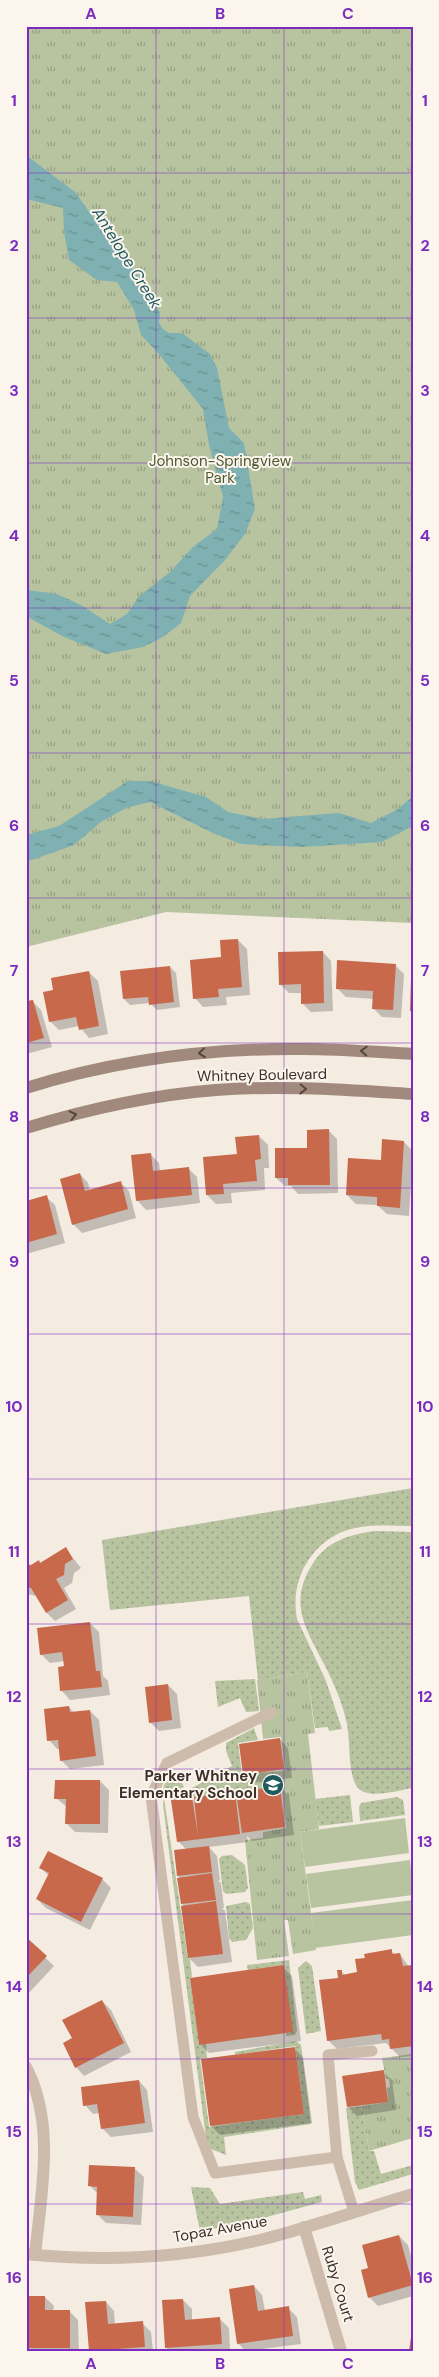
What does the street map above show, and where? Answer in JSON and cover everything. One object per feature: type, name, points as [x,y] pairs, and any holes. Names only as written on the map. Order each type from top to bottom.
[{"type":"street","name":"Whitney Boulevard","points":[[26,1088],[118,1064],[213,1052],[305,1049],[413,1054]]},
{"type":"street","name":"Whitney Boulevard","points":[[26,1128],[125,1102],[216,1090],[269,1088],[413,1094]]},
{"type":"street","points":[[26,2067],[36,2092],[44,2135],[30,2254]]},
{"type":"street","name":"Topaz Avenue","points":[[30,2254],[93,2258],[165,2254],[241,2244],[413,2194]]},
{"type":"street","name":"Ruby Court","points":[[304,2227],[341,2351]]},
{"type":"lane","points":[[272,1712],[167,1763],[151,1796],[193,2117],[215,2173],[337,2157]]},
{"type":"lane","points":[[354,2212],[337,2157],[328,2055],[372,2051]]},
{"type":"green space","name":"Johnson-Springview Park","points":[[26,26],[413,26],[413,923],[166,912],[26,947]]},
{"type":"green space","points":[[413,1488],[413,1526],[369,1526],[340,1533],[327,1540],[316,1550],[307,1562],[301,1575],[295,1604],[297,1619],[326,1681],[342,1729],[329,1731],[328,1727],[315,1728],[307,1672],[258,1680],[249,1596],[110,1610],[102,1540]]},
{"type":"green space","points":[[376,1531],[413,1532],[413,1788],[376,1794],[363,1792],[358,1788],[352,1774],[348,1727],[331,1677],[311,1639],[302,1616],[301,1592],[312,1565],[324,1550],[348,1537]]},
{"type":"green space","points":[[307,1672],[315,1733],[308,1734],[319,1829],[300,1832],[316,1950],[293,1954],[288,1920],[284,1920],[289,1956],[257,1960],[245,1840],[263,1838],[263,1832],[286,1828],[280,1771],[285,1770],[281,1737],[263,1739],[257,1680]]},
{"type":"green space","points":[[255,1679],[259,1711],[246,1712],[240,1698],[218,1707],[215,1681]]},
{"type":"green space","points":[[254,1728],[258,1740],[238,1743],[242,1775],[280,1771],[281,1786],[170,1800],[232,1766],[226,1751],[226,1743]]},
{"type":"green space","points":[[177,1773],[184,1787],[163,1798],[165,1783]]},
{"type":"green space","points":[[350,1795],[353,1822],[319,1826],[315,1799]]},
{"type":"green space","points":[[397,1797],[403,1800],[405,1815],[360,1821],[359,1807],[361,1803]]},
{"type":"green space","points":[[164,1798],[188,1959],[190,1959],[192,1977],[190,1978],[199,2045],[206,2044],[207,2058],[200,2059],[209,2127],[304,2114],[295,2046],[235,2055],[235,2052],[296,2041],[301,2045],[311,2124],[224,2137],[226,2155],[211,2149],[206,2138],[163,1805]]},
{"type":"green space","points":[[405,1818],[409,1853],[305,1867],[300,1832]]},
{"type":"green space","points":[[232,1855],[245,1865],[248,1888],[245,1892],[226,1894],[223,1891],[219,1859],[222,1856]]},
{"type":"green space","points":[[410,1860],[413,1895],[311,1908],[306,1874]]},
{"type":"green space","points":[[413,1900],[413,1935],[315,1948],[311,1913]]},
{"type":"green space","points":[[246,1902],[250,1904],[253,1928],[246,1940],[232,1942],[229,1938],[226,1906]]},
{"type":"green space","points":[[289,1960],[297,2031],[295,2035],[286,2036],[286,2033],[292,2032],[284,1966],[248,1970],[247,1965]]},
{"type":"green space","points":[[306,1961],[312,1966],[321,2031],[306,2034],[298,1968]]},
{"type":"green space","points":[[413,2054],[413,2138],[369,2151],[362,2106],[388,2102],[387,2088],[390,2087],[389,2079],[386,2079],[382,2058]]},
{"type":"green space","points":[[362,2106],[369,2151],[374,2151],[381,2174],[413,2165],[413,2174],[359,2190],[355,2182],[346,2108]]},
{"type":"green space","points":[[191,2187],[210,2188],[220,2204],[303,2192],[305,2199],[321,2195],[322,2202],[237,2225],[200,2231]]},
{"type":"water","points":[[26,155],[75,192],[123,259],[139,276],[160,313],[159,323],[163,329],[169,333],[182,333],[210,354],[217,368],[229,428],[244,443],[255,509],[245,534],[225,560],[190,596],[181,623],[163,637],[143,647],[106,654],[62,636],[26,616],[26,590],[57,594],[81,605],[110,624],[127,614],[139,596],[169,573],[193,547],[217,529],[223,497],[209,445],[203,409],[141,335],[134,310],[117,282],[97,280],[69,260],[64,232],[63,208],[26,199]]},
{"type":"water","points":[[128,781],[150,781],[206,797],[228,812],[262,819],[339,813],[371,823],[398,809],[413,796],[413,826],[382,842],[302,847],[241,844],[213,833],[150,802],[126,808],[101,822],[74,845],[26,862],[26,835],[59,826]]},
{"type":"building","points":[[238,939],[242,987],[218,989],[219,997],[193,999],[190,960],[221,957],[220,940]]},
{"type":"building","points":[[323,951],[324,1003],[301,1004],[301,984],[279,985],[278,952]]},
{"type":"building","points":[[337,960],[396,964],[393,1010],[372,1009],[373,991],[336,989]]},
{"type":"building","points":[[170,966],[174,1002],[149,1005],[148,997],[123,999],[120,971]]},
{"type":"building","points":[[89,971],[99,1026],[79,1030],[76,1017],[49,1022],[43,992],[53,990],[51,978]]},
{"type":"building","points":[[411,979],[413,979],[413,1011],[410,1011]]},
{"type":"building","points":[[33,1000],[44,1038],[26,1043],[26,1001]]},
{"type":"building","points":[[329,1129],[330,1185],[288,1185],[288,1178],[275,1178],[275,1148],[307,1148],[307,1130]]},
{"type":"building","points":[[259,1135],[261,1159],[255,1160],[257,1181],[223,1184],[224,1194],[206,1195],[203,1157],[237,1154],[235,1137]]},
{"type":"building","points":[[382,1139],[404,1141],[400,1208],[377,1206],[377,1197],[346,1195],[348,1158],[381,1160]]},
{"type":"building","points":[[151,1153],[153,1171],[189,1167],[192,1195],[136,1201],[131,1155]]},
{"type":"building","points":[[80,1173],[85,1191],[121,1181],[128,1209],[72,1225],[60,1179]]},
{"type":"building","points":[[47,1195],[57,1234],[26,1243],[26,1201]]},
{"type":"building","points":[[66,1547],[73,1559],[65,1564],[64,1575],[56,1579],[68,1600],[46,1613],[31,1588],[26,1587],[26,1564],[31,1565],[39,1560],[40,1563]]},
{"type":"building","points":[[90,1622],[96,1671],[100,1671],[102,1687],[60,1691],[58,1667],[64,1666],[62,1652],[40,1655],[37,1628]]},
{"type":"building","points":[[168,1684],[172,1720],[149,1723],[145,1687]]},
{"type":"building","points":[[69,1706],[70,1712],[90,1710],[96,1756],[60,1761],[58,1740],[47,1741],[44,1709]]},
{"type":"building","points":[[280,1738],[284,1769],[243,1775],[239,1744]]},
{"type":"building","points":[[55,1780],[100,1780],[100,1824],[65,1824],[66,1799],[54,1799]]},
{"type":"building","points":[[280,1786],[285,1827],[242,1833],[236,1792]]},
{"type":"building","points":[[235,1792],[240,1834],[177,1842],[171,1800],[192,1797],[198,1836],[194,1797]]},
{"type":"building","points":[[209,1846],[212,1872],[177,1876],[174,1850]]},
{"type":"building","points":[[48,1851],[103,1878],[81,1922],[36,1899],[49,1873],[39,1868]]},
{"type":"building","points":[[212,1873],[216,1900],[181,1904],[177,1878]]},
{"type":"building","points":[[216,1901],[223,1954],[188,1958],[181,1906]]},
{"type":"building","points":[[26,1937],[47,1956],[26,1978]]},
{"type":"building","points":[[392,1949],[392,1954],[400,1953],[403,1966],[413,1965],[413,2046],[390,2049],[389,2039],[382,2040],[381,2034],[327,2041],[319,1980],[338,1978],[337,1970],[342,1970],[342,1975],[357,1972],[355,1959],[365,1958],[364,1954]]},
{"type":"building","points":[[284,1965],[293,2032],[199,2045],[190,1978]]},
{"type":"building","points":[[102,2000],[124,2043],[75,2068],[63,2043],[72,2038],[62,2020]]},
{"type":"building","points":[[295,2047],[304,2114],[210,2126],[201,2059]]},
{"type":"building","points":[[384,2070],[388,2102],[347,2107],[342,2076]]},
{"type":"building","points":[[139,2080],[145,2123],[101,2129],[97,2104],[83,2106],[81,2087]]},
{"type":"building","points":[[89,2165],[135,2167],[133,2217],[96,2215],[97,2187],[88,2186]]},
{"type":"building","points":[[399,2235],[413,2285],[368,2298],[361,2270],[368,2268],[362,2245]]},
{"type":"building","points":[[254,2285],[258,2311],[289,2306],[293,2336],[237,2344],[229,2289]]},
{"type":"building","points":[[26,2296],[45,2296],[45,2310],[70,2310],[70,2348],[26,2348]]},
{"type":"building","points":[[183,2299],[185,2320],[220,2317],[222,2344],[165,2348],[162,2300]]},
{"type":"building","points":[[106,2301],[108,2324],[143,2321],[145,2347],[89,2351],[85,2302]]},
{"type":"building","points":[[411,2337],[413,2351],[409,2351]]},
{"type":"place","name":"Parker Whitney Elementary School","points":[[273,1785]]},
{"type":"water label","name":"Antelope Creek","points":[[127,258]]}]
